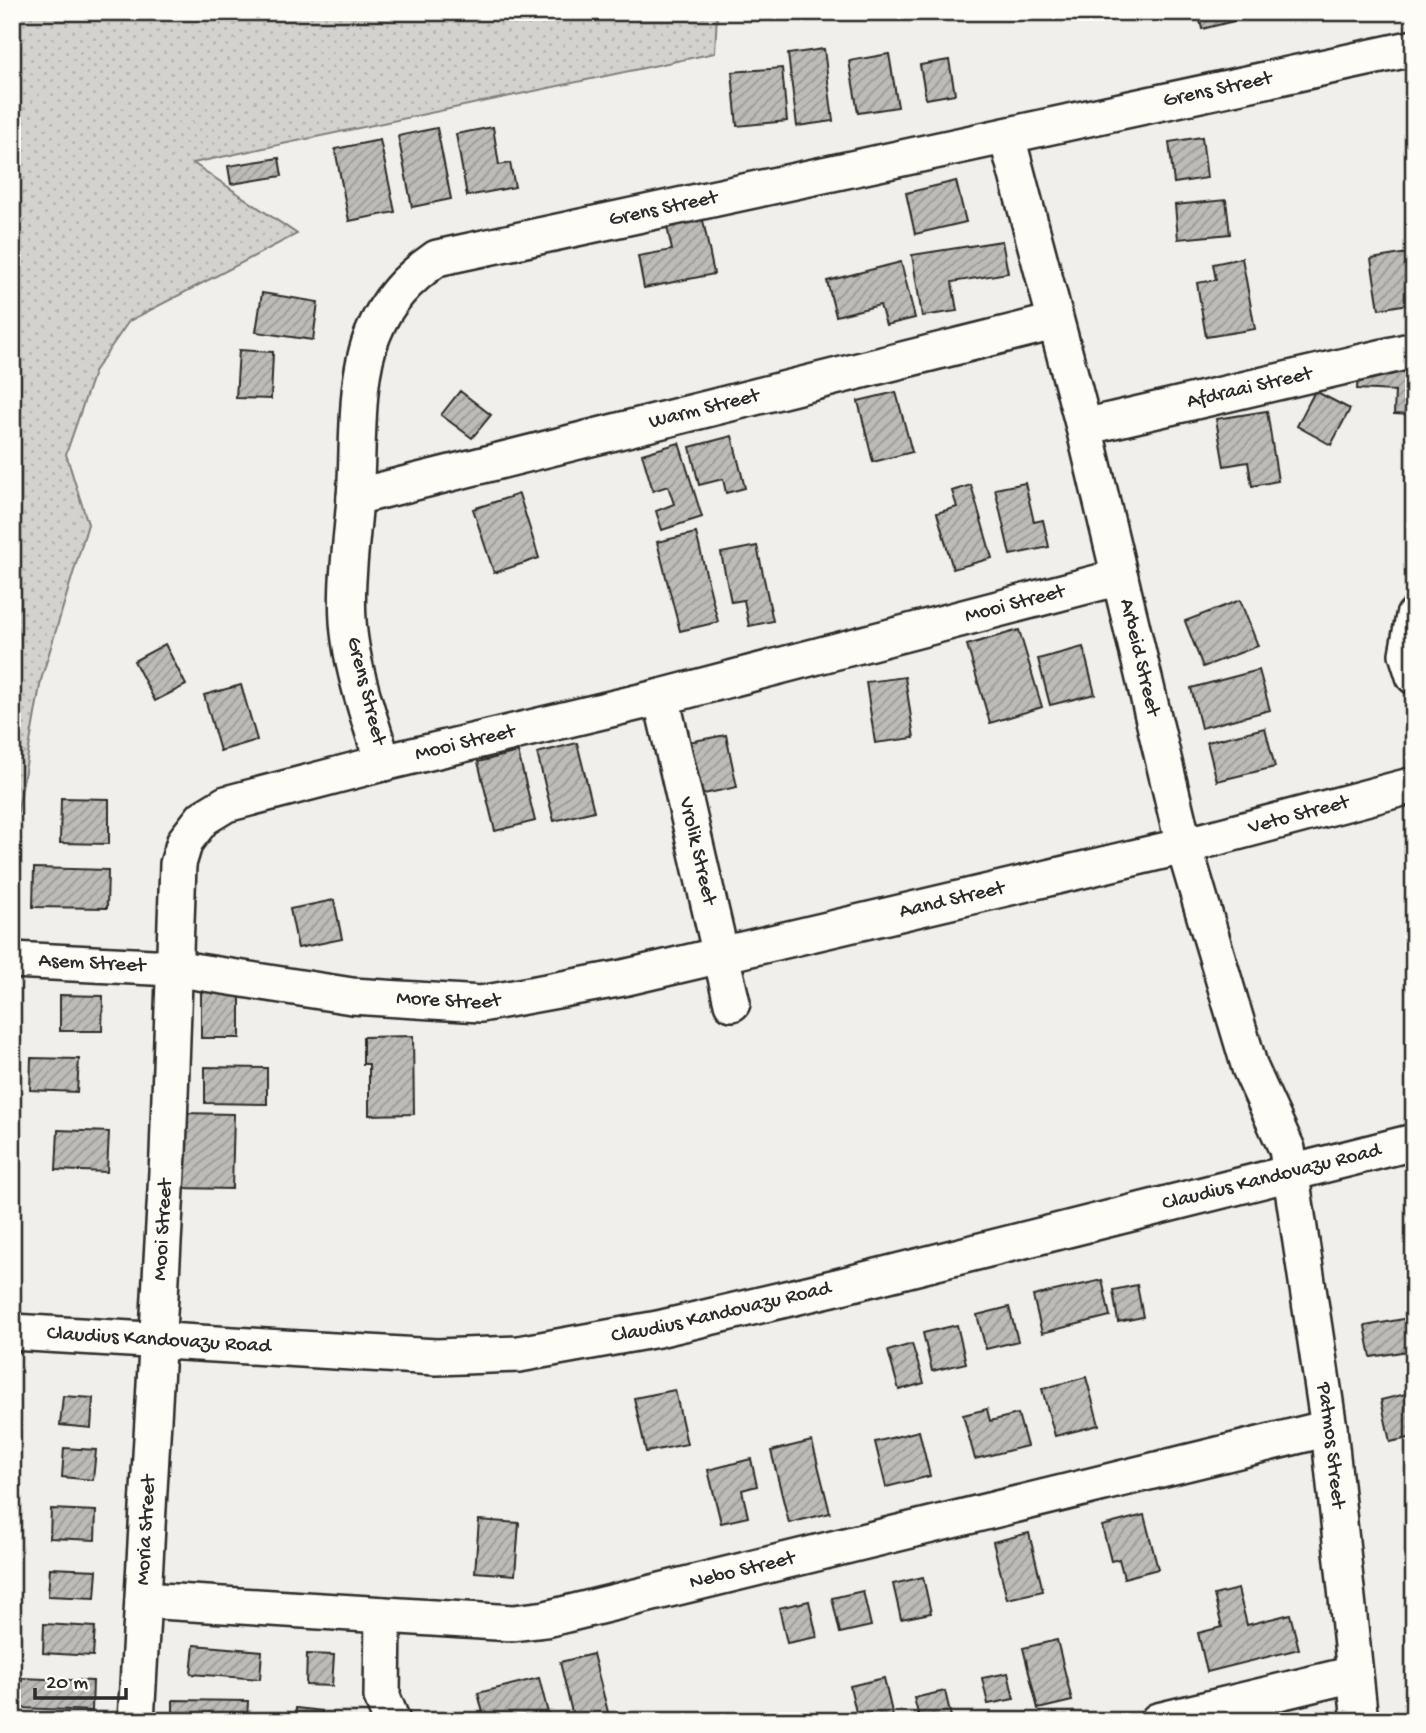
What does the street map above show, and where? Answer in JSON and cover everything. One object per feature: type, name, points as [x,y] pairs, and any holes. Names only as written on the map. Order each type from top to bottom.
[{"type":"street","name":"Grens Street","points":[[383,763],[357,676],[349,637],[348,599],[363,377],[372,335],[392,298],[414,274],[436,258],[1414,48]]},
{"type":"street","name":"Arbeid Street","points":[[1007,137],[1084,427],[1184,846],[1250,1068],[1277,1122],[1291,1172]]},
{"type":"street","name":"Warm Street","points":[[355,497],[1054,322]]},
{"type":"street","name":"Afdraai Street","points":[[1084,427],[1414,350]]},
{"type":"street","name":"Mooi Street","points":[[159,1340],[178,864],[185,841],[203,818],[226,804],[383,763],[661,697],[1120,578]]},
{"type":"street","points":[[1414,616],[1407,654],[1414,676]]},
{"type":"street","name":"Vrolik Street","points":[[661,697],[733,1003]]},
{"type":"street","name":"Veto Street","points":[[1184,846],[1414,785]]},
{"type":"street","name":"Aand Street","points":[[721,954],[1184,846]]},
{"type":"street","name":"More Street","points":[[173,968],[352,996],[481,1003],[623,978],[721,954]]},
{"type":"street","name":"Asem Street","points":[[12,960],[173,968]]},
{"type":"street","name":"Claudius Kandovazu Road","points":[[12,1332],[436,1357],[519,1354],[647,1331],[802,1295],[1414,1142]]},
{"type":"street","name":"Patmos Street","points":[[1291,1172],[1345,1552],[1360,1721]]},
{"type":"street","name":"Moria Street","points":[[136,1721],[159,1340]]},
{"type":"street","name":"Nebo Street","points":[[144,1600],[513,1623],[546,1619],[1329,1428]]},
{"type":"street","points":[[383,1615],[382,1697],[392,1721]]},
{"type":"street","points":[[1158,1721],[1354,1674]]},
{"type":"shaded area","points":[[12,12],[717,12],[715,53],[193,163],[297,234],[129,321],[95,370],[66,454],[88,524],[41,680],[12,845]]},
{"type":"building","points":[[1198,12],[1232,12],[1234,21],[1202,29]]},
{"type":"building","points":[[824,49],[833,121],[797,126],[788,54]]},
{"type":"building","points":[[889,54],[898,107],[858,113],[849,61]]},
{"type":"building","points":[[949,60],[955,94],[926,99],[920,65]]},
{"type":"building","points":[[782,68],[787,121],[737,126],[732,72]]},
{"type":"building","points":[[493,127],[499,165],[510,163],[515,187],[467,196],[456,134]]},
{"type":"building","points":[[437,128],[451,199],[412,207],[398,136]]},
{"type":"building","points":[[1202,137],[1207,178],[1174,183],[1169,142]]},
{"type":"building","points":[[380,140],[395,212],[349,221],[335,149]]},
{"type":"building","points":[[279,158],[282,176],[231,184],[228,166]]},
{"type":"building","points":[[956,181],[966,222],[915,234],[906,193]]},
{"type":"building","points":[[1226,200],[1230,234],[1178,239],[1175,205]]},
{"type":"building","points":[[702,215],[714,274],[644,288],[638,256],[672,250],[666,222]]},
{"type":"building","points":[[1002,241],[1008,273],[952,282],[957,311],[922,316],[912,255]]},
{"type":"building","points":[[1414,252],[1414,303],[1379,309],[1371,259]]},
{"type":"building","points":[[1242,258],[1255,329],[1206,337],[1197,283],[1216,280],[1213,264]]},
{"type":"building","points":[[901,262],[915,318],[886,325],[880,305],[836,316],[827,281]]},
{"type":"building","points":[[262,293],[318,302],[313,340],[256,332]]},
{"type":"building","points":[[239,350],[273,352],[271,399],[236,398]]},
{"type":"building","points":[[1358,371],[1414,373],[1414,415],[1394,414],[1395,391],[1357,389]]},
{"type":"building","points":[[460,391],[491,415],[472,438],[441,415]]},
{"type":"building","points":[[1315,391],[1350,409],[1331,445],[1297,426]]},
{"type":"building","points":[[896,392],[912,452],[873,462],[858,401]]},
{"type":"building","points":[[1267,411],[1278,481],[1252,486],[1248,462],[1224,466],[1216,419]]},
{"type":"building","points":[[732,436],[745,488],[726,493],[723,479],[699,485],[690,447]]},
{"type":"building","points":[[679,443],[702,517],[662,530],[656,511],[674,504],[668,486],[653,491],[642,454]]},
{"type":"building","points":[[1025,483],[1034,522],[1043,520],[1049,547],[1010,555],[995,489]]},
{"type":"building","points":[[971,485],[992,558],[953,569],[937,513],[957,507],[952,491]]},
{"type":"building","points":[[519,494],[539,558],[494,573],[473,509]]},
{"type":"building","points":[[696,533],[718,622],[680,631],[657,542]]},
{"type":"building","points":[[757,546],[773,621],[749,626],[744,600],[731,602],[721,553]]},
{"type":"building","points":[[1240,600],[1258,646],[1203,667],[1185,621]]},
{"type":"building","points":[[1019,630],[1042,707],[990,723],[967,645]]},
{"type":"building","points":[[165,644],[186,685],[155,701],[134,661]]},
{"type":"building","points":[[1083,647],[1095,694],[1050,705],[1038,659]]},
{"type":"building","points":[[1259,670],[1270,710],[1201,728],[1191,688]]},
{"type":"building","points":[[905,677],[914,738],[875,743],[866,682]]},
{"type":"building","points":[[241,685],[257,740],[220,751],[204,695]]},
{"type":"building","points":[[1265,728],[1275,767],[1217,781],[1207,742]]},
{"type":"building","points":[[726,735],[737,787],[694,796],[683,743]]},
{"type":"building","points":[[577,743],[594,811],[554,821],[537,753]]},
{"type":"building","points":[[518,752],[535,821],[495,831],[478,762]]},
{"type":"building","points":[[61,798],[109,799],[109,844],[60,843]]},
{"type":"building","points":[[34,868],[108,870],[107,908],[33,907]]},
{"type":"building","points":[[334,900],[342,939],[298,948],[290,909]]},
{"type":"building","points":[[201,992],[240,992],[240,1038],[201,1038]]},
{"type":"building","points":[[60,995],[103,996],[102,1031],[60,1031]]},
{"type":"building","points":[[413,1036],[414,1114],[369,1115],[369,1064],[363,1064],[363,1037]]},
{"type":"building","points":[[31,1058],[79,1059],[77,1092],[30,1090]]},
{"type":"building","points":[[205,1067],[267,1068],[267,1104],[205,1103]]},
{"type":"building","points":[[182,1113],[234,1114],[232,1189],[179,1188]]},
{"type":"building","points":[[58,1130],[109,1132],[107,1172],[56,1170]]},
{"type":"building","points":[[1102,1280],[1110,1316],[1042,1333],[1033,1296]]},
{"type":"building","points":[[1137,1285],[1143,1317],[1118,1322],[1113,1290]]},
{"type":"building","points":[[1009,1307],[1018,1341],[986,1349],[977,1315]]},
{"type":"building","points":[[1409,1318],[1414,1350],[1371,1357],[1365,1326]]},
{"type":"building","points":[[957,1325],[966,1363],[932,1371],[923,1333]]},
{"type":"building","points":[[912,1344],[924,1383],[899,1390],[888,1351]]},
{"type":"building","points":[[1086,1377],[1099,1425],[1055,1436],[1042,1389]]},
{"type":"building","points":[[675,1390],[687,1444],[646,1452],[634,1398]]},
{"type":"building","points":[[1414,1392],[1414,1437],[1390,1442],[1381,1400]]},
{"type":"building","points":[[63,1396],[93,1398],[91,1428],[60,1425]]},
{"type":"building","points":[[987,1409],[990,1421],[1018,1414],[1027,1446],[975,1459],[963,1415]]},
{"type":"building","points":[[919,1431],[930,1476],[886,1487],[875,1442]]},
{"type":"building","points":[[812,1441],[830,1513],[789,1523],[771,1451]]},
{"type":"building","points":[[64,1448],[96,1450],[93,1480],[62,1477]]},
{"type":"building","points":[[751,1459],[757,1486],[742,1490],[748,1517],[721,1523],[708,1470]]},
{"type":"building","points":[[51,1509],[96,1511],[95,1540],[50,1538]]},
{"type":"building","points":[[1144,1515],[1158,1569],[1124,1578],[1119,1559],[1111,1561],[1102,1526]]},
{"type":"building","points":[[479,1520],[519,1523],[515,1575],[475,1572]]},
{"type":"building","points":[[1029,1533],[1043,1591],[1007,1599],[993,1542]]},
{"type":"building","points":[[50,1568],[97,1570],[95,1598],[48,1596]]},
{"type":"building","points":[[923,1577],[931,1613],[901,1619],[893,1584]]},
{"type":"building","points":[[1238,1589],[1247,1625],[1290,1614],[1299,1649],[1207,1672],[1198,1633],[1222,1627],[1214,1595]]},
{"type":"building","points":[[863,1591],[871,1626],[840,1633],[832,1598]]},
{"type":"building","points":[[809,1601],[817,1637],[787,1643],[779,1608]]},
{"type":"building","points":[[44,1624],[95,1627],[93,1656],[43,1653]]},
{"type":"building","points":[[1057,1640],[1072,1701],[1038,1709],[1023,1648]]},
{"type":"building","points":[[194,1645],[262,1651],[260,1679],[191,1674]]},
{"type":"building","points":[[307,1654],[334,1655],[332,1686],[306,1685]]},
{"type":"building","points":[[593,1654],[609,1716],[574,1721],[560,1662]]},
{"type":"building","points":[[1008,1673],[1014,1699],[988,1704],[982,1678]]},
{"type":"building","points":[[22,1678],[93,1681],[92,1711],[20,1708]]},
{"type":"building","points":[[539,1678],[550,1721],[485,1721],[478,1693]]},
{"type":"building","points":[[884,1678],[894,1721],[858,1721],[850,1686]]},
{"type":"building","points":[[945,1691],[952,1721],[920,1721],[914,1698]]},
{"type":"building","points":[[173,1700],[248,1701],[247,1721],[173,1721]]},
{"type":"building","points":[[296,1708],[322,1711],[321,1721],[295,1721]]}]
